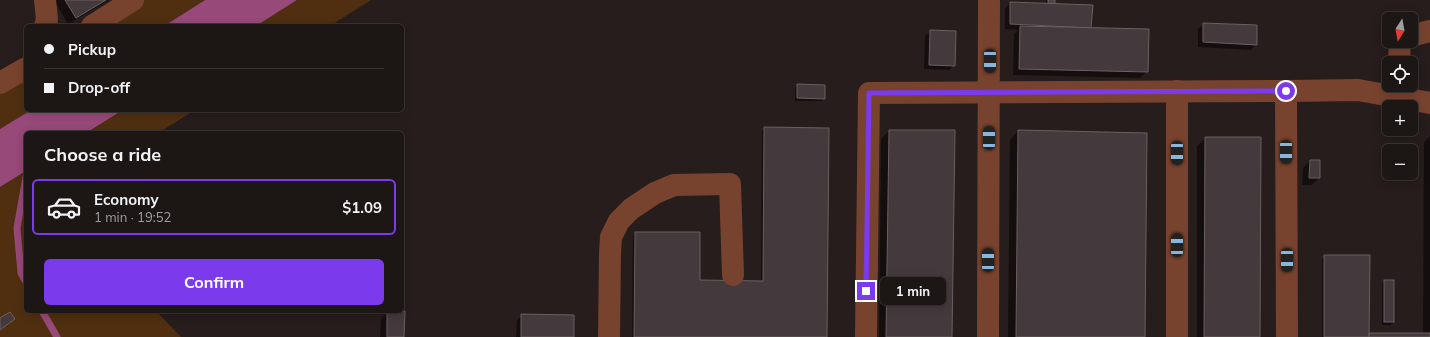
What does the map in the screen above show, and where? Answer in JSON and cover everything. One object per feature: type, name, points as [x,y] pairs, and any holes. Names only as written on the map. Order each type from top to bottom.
[{"type":"lane","points":[[45,0],[47,19],[46,24]]},
{"type":"lane","points":[[95,24],[133,0]]},
{"type":"lane","points":[[988,337],[990,92],[989,0]]},
{"type":"lane","points":[[1418,34],[1430,31]]},
{"type":"lane","points":[[0,83],[24,69]]},
{"type":"lane","points":[[1176,337],[1177,91]]},
{"type":"lane","points":[[1286,91],[1287,337]]},
{"type":"lane","points":[[866,337],[869,93],[1382,91]]},
{"type":"lane","points":[[1401,92],[1430,103]]},
{"type":"lane","points":[[609,337],[611,237],[619,221],[631,209],[655,193],[674,186],[730,184],[733,275]]},
{"type":"shaded area","points":[[137,0],[205,0],[167,24],[98,24]]},
{"type":"shaded area","points":[[205,0],[297,0],[259,24],[167,24]]},
{"type":"shaded area","points":[[297,0],[371,0],[333,24],[259,24]]},
{"type":"shaded area","points":[[24,70],[24,112],[28,112],[0,129],[0,85]]},
{"type":"shaded area","points":[[28,112],[120,112],[89,131],[24,131],[24,172],[0,187],[0,129]]},
{"type":"shaded area","points":[[120,112],[192,112],[161,131],[89,131]]},
{"type":"shaded area","points":[[24,172],[24,313],[158,313],[181,337],[0,337],[0,187]]},
{"type":"building","points":[[65,0],[106,0],[76,18]]},
{"type":"building","points":[[1048,0],[1055,0],[1055,3],[1048,3]]},
{"type":"building","points":[[1010,2],[1093,5],[1091,28],[1010,24]]},
{"type":"building","points":[[1203,23],[1257,25],[1257,45],[1203,42]]},
{"type":"building","points":[[1020,26],[1149,29],[1148,72],[1019,69]]},
{"type":"building","points":[[930,30],[956,31],[955,66],[929,65]]},
{"type":"building","points":[[797,84],[825,85],[825,99],[797,98]]},
{"type":"building","points":[[764,127],[829,128],[827,337],[634,337],[635,232],[700,232],[700,280],[763,281]]},
{"type":"building","points":[[889,130],[955,130],[952,337],[886,337]]},
{"type":"building","points":[[1018,130],[1147,133],[1145,337],[1016,337]]},
{"type":"building","points":[[1205,137],[1261,137],[1260,337],[1204,337]]},
{"type":"building","points":[[1310,160],[1320,160],[1320,178],[1309,178]]},
{"type":"building","points":[[1324,255],[1370,255],[1369,337],[1324,337]]},
{"type":"building","points":[[1384,280],[1394,280],[1394,322],[1384,322]]},
{"type":"building","points":[[405,311],[404,337],[387,337],[387,313],[404,313]]},
{"type":"building","points":[[10,312],[15,319],[0,330],[0,318]]},
{"type":"building","points":[[521,314],[574,315],[574,337],[521,337]]},
{"type":"building","points":[[1369,333],[1430,333],[1430,337],[1369,337]]},
{"type":"waterway","points":[[24,188],[17,228],[21,273],[24,278]]},
{"type":"waterway","points":[[43,313],[57,337]]},
{"type":"route","points":[[866,291],[869,93],[1286,91]]}]
